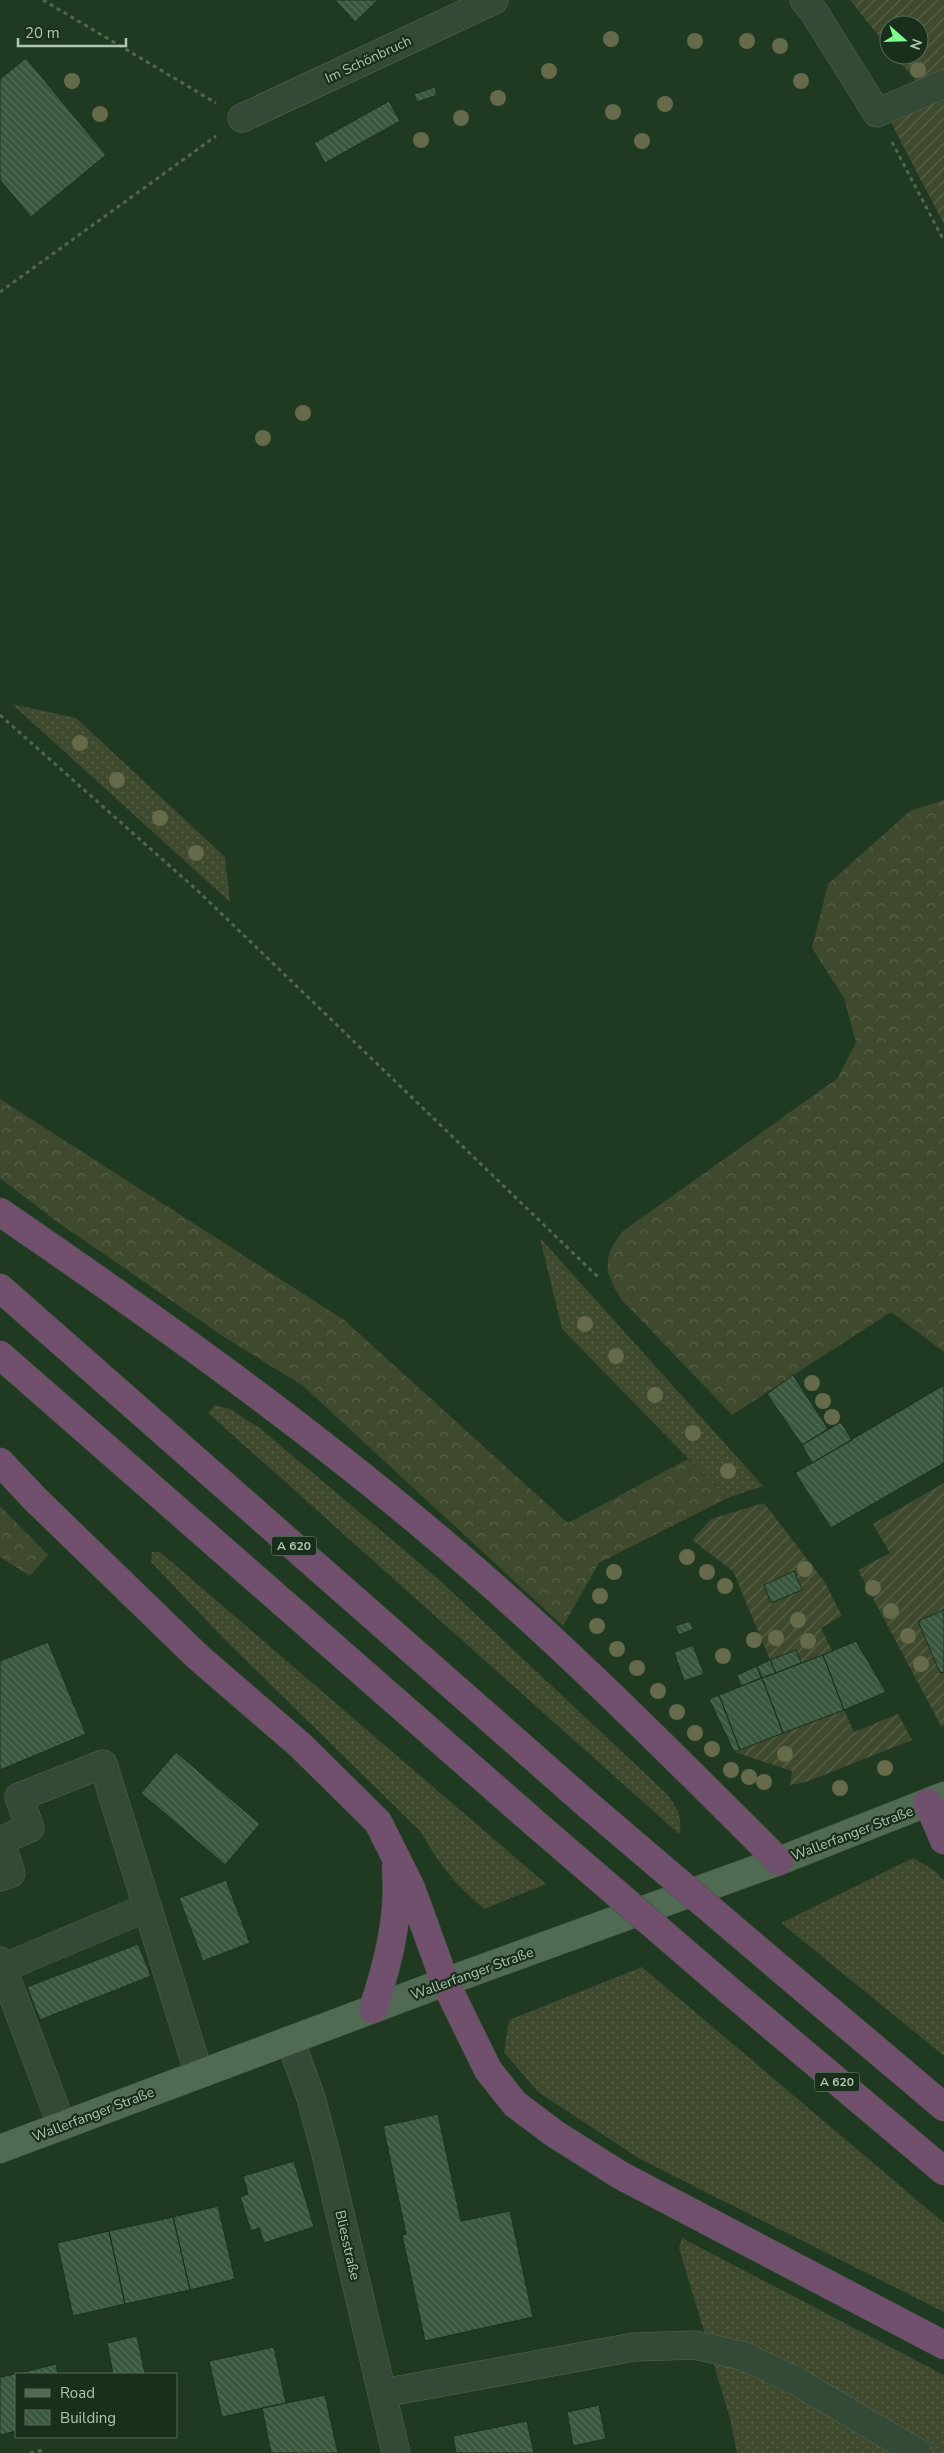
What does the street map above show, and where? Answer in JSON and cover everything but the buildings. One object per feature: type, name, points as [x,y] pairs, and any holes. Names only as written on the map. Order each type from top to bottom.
[{"type":"highway","points":[[0,1212],[232,1375],[362,1475],[462,1558],[572,1658],[779,1860]]},
{"type":"highway","name":"A 620","points":[[0,1288],[588,1805],[944,2107]]},
{"type":"highway","name":"A 620","points":[[0,1355],[537,1825],[944,2171]]},
{"type":"highway","points":[[0,1462],[36,1500],[198,1656],[300,1745],[358,1800],[378,1822],[411,1888],[445,1982],[488,2070],[515,2104],[555,2134],[620,2175],[944,2345]]},
{"type":"highway","points":[[936,1800],[944,1840]]},
{"type":"highway","points":[[374,2010],[390,1954],[396,1913],[397,1886],[394,1854]]},
{"type":"main road","name":"Wallerfanger Straße","points":[[0,2149],[936,1800]]},
{"type":"street","name":"Im Schönbruch","points":[[242,118],[494,0]]},
{"type":"street","points":[[804,0],[877,113],[944,84]]},
{"type":"street","points":[[0,1877],[11,1873],[0,1841],[30,1828],[19,1796],[103,1764],[199,2074]]},
{"type":"street","points":[[62,2126],[1,1964],[148,1907]]},
{"type":"street","name":"Bliesstraße","points":[[290,2040],[311,2098],[326,2154],[396,2453]]},
{"type":"street","points":[[383,2394],[634,2346],[695,2345],[743,2356],[796,2381],[918,2453]]},
{"type":"path","points":[[0,292],[242,118],[43,0]]},
{"type":"path","points":[[877,113],[944,241]]},
{"type":"path","points":[[0,715],[199,892],[598,1277]]},
{"type":"path","points":[[30,2453],[44,2450]]},
{"type":"green space","points":[[850,0],[944,0],[944,69],[916,81],[902,65],[929,65],[929,15],[879,15],[879,36]]},
{"type":"green space","points":[[944,96],[944,224],[888,117]]},
{"type":"green space","points":[[12,704],[76,718],[225,857],[230,902]]},
{"type":"green space","points":[[944,800],[944,1352],[891,1312],[732,1415],[623,1301],[612,1282],[609,1273],[608,1257],[616,1240],[623,1231],[838,1078],[856,1042],[844,998],[812,948],[828,884],[910,811]]},
{"type":"green space","points":[[0,1099],[344,1320],[568,1523],[688,1459],[727,1498],[599,1563],[563,1626],[303,1386],[224,1337],[56,1221],[0,1178]]},
{"type":"green space","points":[[540,1238],[763,1486],[727,1498],[562,1329]]},
{"type":"green space","points":[[215,1405],[230,1409],[261,1429],[436,1577],[667,1794],[680,1818],[679,1834],[208,1413]]},
{"type":"green space","points":[[944,1483],[944,1725],[941,1726],[858,1570],[890,1553],[873,1524]]},
{"type":"green space","points":[[764,1503],[824,1581],[842,1616],[821,1628],[832,1651],[801,1663],[796,1651],[770,1660],[733,1571],[692,1540],[711,1519]]},
{"type":"green space","points":[[0,1506],[48,1555],[30,1576],[0,1557]]},
{"type":"green space","points":[[152,1552],[160,1552],[546,1884],[484,1909],[448,1874],[421,1832],[223,1638],[151,1562]]},
{"type":"green space","points":[[844,1710],[854,1732],[898,1714],[912,1740],[806,1782],[790,1785],[792,1771],[734,1752]]},
{"type":"green space","points":[[913,1858],[932,1869],[944,1880],[944,2056],[781,1923]]},
{"type":"green space","points":[[642,1967],[944,2223],[944,2312],[640,2159],[538,2092],[504,2052],[509,2020]]},
{"type":"green space","points":[[682,2238],[944,2375],[944,2453],[737,2453],[730,2418],[679,2248]]}]
